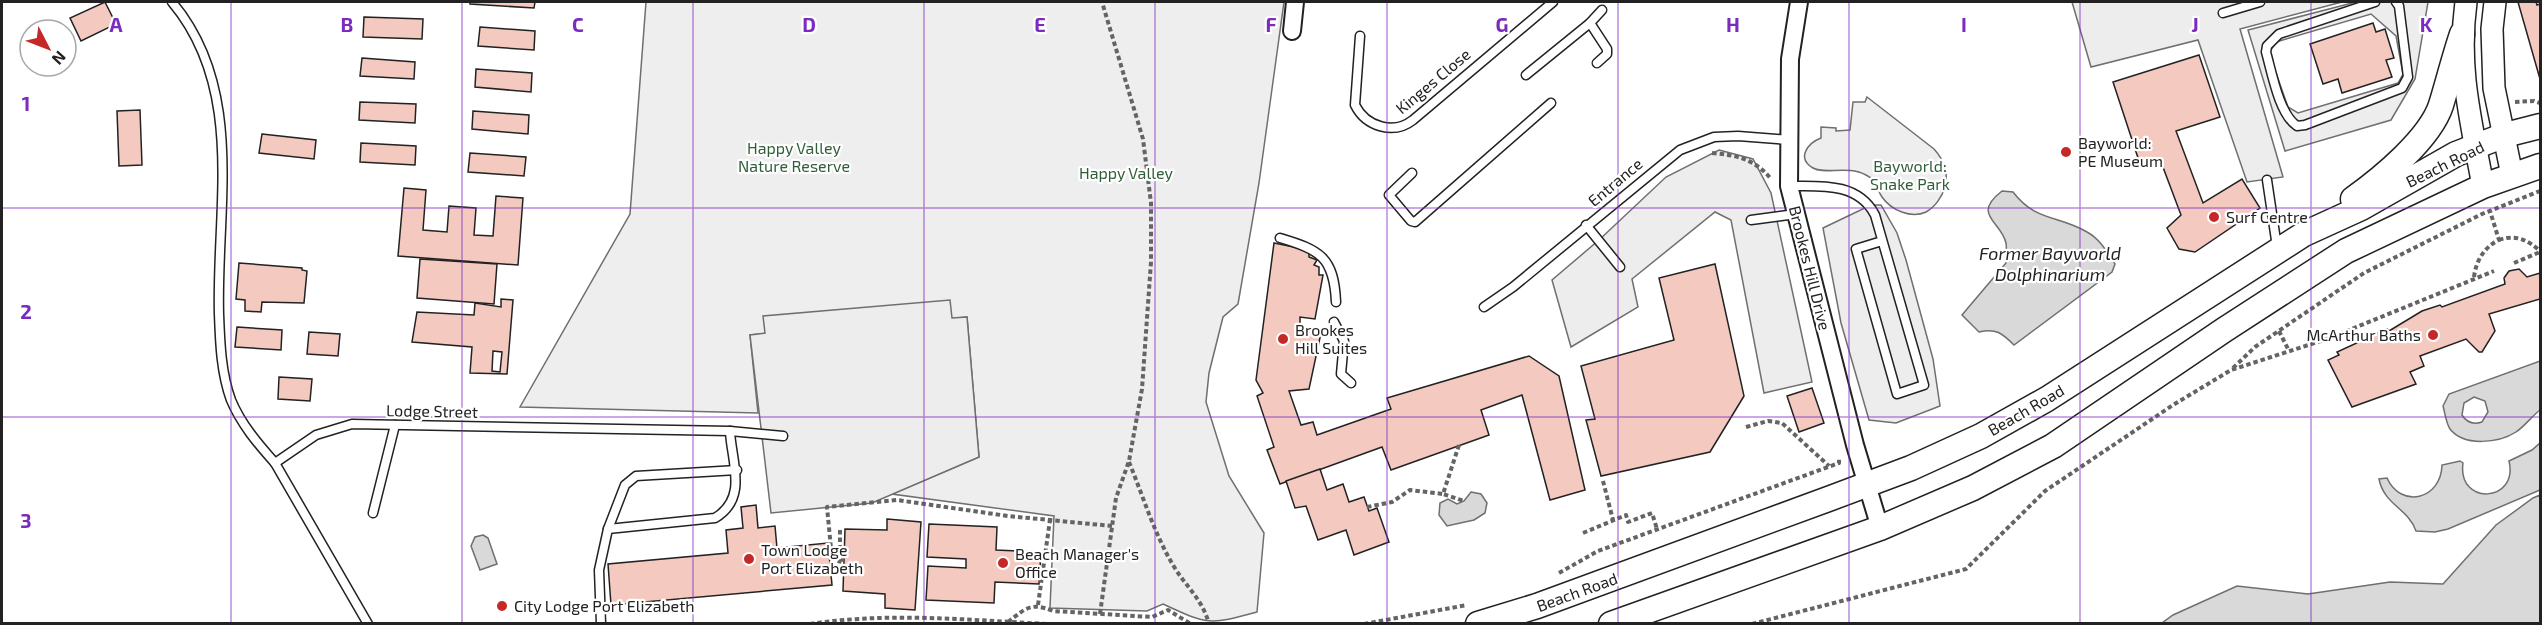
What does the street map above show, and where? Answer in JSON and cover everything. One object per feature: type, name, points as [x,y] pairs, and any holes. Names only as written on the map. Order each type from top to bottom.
[{"type":"main road","points":[[2304,234],[2362,193],[2421,138],[2441,106],[2462,34]]},
{"type":"main road","name":"Beach Road","points":[[1477,613],[1537,606],[1911,468],[2013,419],[2304,234],[2361,208],[2456,154],[2505,135],[2541,126]]},
{"type":"main road","points":[[1611,624],[1880,528],[1973,488],[2036,456],[2346,251],[2483,186],[2541,166]]},
{"type":"main road","points":[[2222,287],[2243,317]]},
{"type":"street","points":[[1292,31],[1295,2]]},
{"type":"street","name":"Brookes Hill Drive","points":[[1799,2],[1790,59],[1789,186],[1880,528]]},
{"type":"street","points":[[2466,2],[2462,34],[2464,81],[2483,186]]},
{"type":"street","points":[[2495,2],[2492,29],[2493,78],[2512,175]]},
{"type":"lane","points":[[172,2],[196,37],[207,65],[216,95],[222,134],[220,352],[231,399],[252,437],[275,463],[368,624]]},
{"type":"lane","name":"Kinges Close","points":[[1360,36],[1355,105],[1372,122],[1392,130],[1400,129],[1553,2]]},
{"type":"lane","points":[[2223,13],[2260,2]]},
{"type":"lane","points":[[2375,2],[2279,34],[2268,45],[2266,52],[2284,111],[2290,121],[2297,126],[2402,88],[2408,77],[2399,6],[2396,2]]},
{"type":"lane","points":[[1526,75],[1602,10]]},
{"type":"lane","points":[[1590,22],[1607,49],[1607,54],[1597,63]]},
{"type":"lane","points":[[1412,173],[1389,195],[1414,222],[1551,103]]},
{"type":"lane","name":"Entrance","points":[[1484,307],[1513,287],[1680,150],[1714,136],[1788,140]]},
{"type":"lane","points":[[2267,180],[2277,250]]},
{"type":"lane","points":[[1789,186],[1823,186],[1857,194],[1870,206],[1882,240],[1924,384],[1897,394],[1856,249],[1882,240]]},
{"type":"lane","points":[[1751,220],[1796,214]]},
{"type":"lane","points":[[1586,225],[1620,267]]},
{"type":"lane","points":[[1280,238],[1310,247],[1321,254],[1335,286],[1336,302]]},
{"type":"lane","points":[[1334,322],[1344,341],[1341,374],[1351,383]]},
{"type":"lane","name":"Lodge Street","points":[[275,463],[316,435],[352,424],[730,431],[783,435]]},
{"type":"lane","points":[[373,513],[395,425]]},
{"type":"lane","points":[[608,529],[715,518],[726,509],[734,493],[737,470],[730,431]]},
{"type":"lane","points":[[601,624],[599,570],[608,529],[625,485],[636,476],[737,470]]},
{"type":"path","points":[[1100,614],[1116,498],[1129,461],[1142,389],[1151,262],[1151,203],[1143,139],[1102,2]]},
{"type":"path","points":[[1710,153],[1736,155],[1762,167],[1772,180]]},
{"type":"path","points":[[1752,624],[1966,568],[2045,490],[2231,370],[2255,347],[2364,273],[2490,211],[2541,191]]},
{"type":"path","points":[[2490,211],[2499,240]]},
{"type":"path","points":[[2474,277],[2482,255],[2499,240],[2521,239],[2528,241],[2541,252],[2514,263]]},
{"type":"path","points":[[2231,370],[2327,339],[2474,277],[2494,271]]},
{"type":"path","points":[[2280,331],[2289,351]]},
{"type":"path","points":[[1746,427],[1768,421],[1782,423],[1829,466]]},
{"type":"path","points":[[1443,494],[1460,445]]},
{"type":"path","points":[[1551,578],[1598,551],[1839,463],[1838,452]]},
{"type":"path","points":[[1129,461],[1173,566],[1201,602],[1209,624]]},
{"type":"path","points":[[1603,481],[1613,520]]},
{"type":"path","points":[[1367,507],[1392,502],[1410,490],[1443,494],[1464,501]]},
{"type":"path","points":[[840,530],[842,559],[838,569],[833,569],[827,507],[897,500],[1008,516],[1112,526]]},
{"type":"path","points":[[1583,533],[1626,515],[1628,522],[1652,513],[1657,530]]},
{"type":"path","points":[[1038,605],[1050,519]]},
{"type":"path","points":[[1008,622],[1026,608],[1038,605],[1053,611],[1152,617],[1168,610],[1191,624]]},
{"type":"path","points":[[1364,624],[1454,609],[1477,613]]},
{"type":"path","points":[[810,624],[919,618],[1047,624]]},
{"type":"green space","points":[[646,2],[1284,2],[1259,183],[1238,304],[1223,317],[1209,373],[1206,402],[1229,476],[1264,533],[1257,612],[1209,621],[1190,616],[1163,604],[1147,611],[1050,608],[1054,516],[892,494],[979,457],[967,317],[750,335],[758,413],[520,407],[630,214]]},
{"type":"green space","name":"Bayworld: Snake Park","points":[[1867,97],[1934,149],[1943,162],[1946,171],[1945,187],[1938,201],[1926,212],[1908,214],[1891,206],[1880,194],[1870,177],[1866,175],[1852,171],[1818,170],[1805,160],[1808,147],[1821,138],[1821,127],[1836,128],[1836,131],[1850,130],[1853,102],[1865,102]]},
{"type":"shaded area","points":[[2072,2],[2342,2],[2240,29],[2283,177],[2247,182],[2198,40],[2091,67]]},
{"type":"shaded area","points":[[2356,2],[2428,2],[2415,79],[2391,120],[2285,151],[2248,30]],"holes":[[[2371,14],[2396,36],[2403,74],[2398,83],[2298,113],[2288,107],[2269,53],[2276,42]]]},
{"type":"shaded area","points":[[1719,150],[1753,159],[1771,193],[1812,382],[1764,393],[1731,220],[1715,212],[1632,279],[1638,307],[1571,347],[1552,280],[1599,240],[1666,177]]},
{"type":"shaded area","points":[[1871,205],[1881,205],[1897,233],[1933,359],[1940,406],[1896,423],[1869,420],[1841,323],[1823,228]]},
{"type":"shaded area","points":[[950,300],[952,318],[967,317],[979,457],[872,503],[771,513],[750,335],[765,333],[763,316]]},
{"type":"water","name":"Former Bayworld Dolphinarium","points":[[2002,191],[2013,192],[2030,209],[2092,235],[2115,264],[2112,272],[2014,345],[1998,332],[1979,332],[1962,315],[2006,263],[2006,243],[1988,212],[1993,199]]},
{"type":"water","points":[[2540,361],[2540,410],[2519,430],[2509,436],[2491,441],[2473,441],[2456,435],[2449,427],[2443,406],[2449,394]],"holes":[[[2474,397],[2485,401],[2488,412],[2482,422],[2471,423],[2462,415],[2464,403]]]},
{"type":"water","points":[[2540,443],[2540,490],[2448,529],[2435,532],[2416,531],[2408,517],[2386,495],[2379,479],[2387,478],[2393,488],[2401,494],[2410,497],[2419,496],[2428,493],[2435,486],[2440,477],[2442,465],[2460,461],[2463,463],[2464,477],[2469,487],[2488,494],[2505,485],[2510,475],[2509,461],[2532,450]]},
{"type":"water","points":[[1471,492],[1481,494],[1487,503],[1485,513],[1474,520],[1447,526],[1439,515],[1440,503],[1448,499],[1457,504],[1464,501]]},
{"type":"water","points":[[2540,495],[2540,623],[2162,623],[2173,615],[2237,586],[2308,594],[2390,582],[2443,584],[2496,525]]},
{"type":"water","points":[[483,535],[488,538],[497,564],[480,570],[471,546],[475,537]]},
{"type":"building","points":[[105,2],[116,24],[81,41],[78,35],[78,18],[70,18]]},
{"type":"building","points":[[470,2],[535,2],[534,8],[470,4]]},
{"type":"building","points":[[2518,2],[2540,4],[2540,79]]},
{"type":"building","points":[[364,17],[423,19],[422,39],[363,37]]},
{"type":"building","points":[[2373,23],[2376,32],[2385,29],[2394,58],[2386,60],[2392,77],[2342,93],[2338,79],[2323,84],[2310,44]]},
{"type":"building","points":[[480,27],[535,31],[534,50],[478,46]]},
{"type":"building","points":[[2199,55],[2220,117],[2176,131],[2203,203],[2242,179],[2260,208],[2195,252],[2179,249],[2167,228],[2181,215],[2161,162],[2141,167],[2113,82]]},
{"type":"building","points":[[362,58],[415,62],[414,79],[360,76]]},
{"type":"building","points":[[476,69],[532,73],[531,92],[475,87]]},
{"type":"building","points":[[360,102],[416,104],[415,123],[359,120]]},
{"type":"building","points":[[140,110],[142,165],[119,166],[117,111]]},
{"type":"building","points":[[473,111],[529,115],[528,134],[472,129]]},
{"type":"building","points":[[262,134],[316,140],[314,159],[259,153]]},
{"type":"building","points":[[361,143],[416,146],[415,165],[360,162]]},
{"type":"building","points":[[470,153],[526,157],[524,176],[468,172]]},
{"type":"building","points":[[404,188],[426,190],[423,230],[447,232],[449,206],[476,208],[474,235],[493,236],[496,196],[523,198],[518,265],[398,256]]},
{"type":"building","points":[[1274,243],[1309,250],[1309,257],[1317,260],[1314,265],[1319,267],[1319,275],[1323,275],[1315,319],[1300,317],[1300,332],[1321,333],[1309,389],[1289,391],[1301,425],[1313,422],[1317,435],[1391,409],[1387,398],[1529,356],[1559,376],[1585,490],[1550,500],[1522,395],[1481,410],[1489,435],[1391,470],[1382,447],[1280,484],[1267,450],[1274,447],[1257,396],[1263,393],[1256,380]]},
{"type":"building","points":[[420,259],[497,264],[494,304],[417,298]]},
{"type":"building","points":[[239,263],[302,268],[307,271],[304,303],[262,302],[261,312],[245,311],[245,300],[236,299]]},
{"type":"building","points":[[1715,264],[1744,396],[1710,452],[1601,476],[1586,420],[1595,419],[1581,366],[1674,340],[1659,278]]},
{"type":"building","name":"McArthur Baths","points":[[2519,269],[2527,277],[2540,273],[2540,299],[2489,314],[2495,331],[2482,352],[2479,352],[2466,339],[2420,356],[2424,366],[2410,372],[2416,384],[2352,407],[2328,360],[2339,355],[2337,352],[2387,329],[2389,331],[2422,311],[2440,305],[2442,307],[2505,284],[2504,278],[2509,271]]},
{"type":"building","points":[[501,299],[513,300],[507,374],[470,373],[472,347],[412,342],[417,312],[474,315],[475,303],[501,307]],"holes":[[[493,351],[502,352],[500,372],[492,371]]]},
{"type":"building","points":[[237,327],[282,330],[281,350],[235,347]]},
{"type":"building","points":[[309,332],[340,334],[338,356],[307,354]]},
{"type":"building","points":[[279,377],[312,379],[310,401],[278,399]]},
{"type":"building","points":[[1812,388],[1824,423],[1799,432],[1787,396]]},
{"type":"building","points":[[1320,469],[1327,490],[1343,484],[1349,502],[1364,497],[1369,511],[1377,508],[1389,542],[1354,555],[1346,530],[1318,540],[1306,506],[1295,508],[1286,481]]},
{"type":"building","name":"Town Lodge Port Elizabeth","points":[[756,505],[758,528],[775,526],[777,548],[828,543],[832,585],[611,605],[608,564],[728,553],[726,530],[743,528],[741,507]]},
{"type":"building","points":[[887,519],[921,522],[915,610],[885,608],[885,594],[843,591],[845,529],[887,530]]},
{"type":"building","name":"Beach Manager's Office","points":[[929,524],[997,527],[996,550],[1041,552],[1039,584],[995,582],[994,603],[926,600],[928,566],[966,568],[966,559],[927,557]]},
{"type":"place","name":"Bayworld: PE Museum","points":[[2066,152]]},
{"type":"place","name":"Surf Centre","points":[[2214,217]]},
{"type":"place","name":"McArthur Baths","points":[[2433,335]]},
{"type":"place","name":"Brookes Hill Suites","points":[[1283,339]]},
{"type":"place","name":"Town Lodge Port Elizabeth","points":[[749,559]]},
{"type":"place","name":"Beach Manager's Office","points":[[1003,563]]},
{"type":"place","name":"City Lodge Port Elizabeth","points":[[502,606]]},
{"type":"park label","name":"Happy Valley Nature Reserve","points":[[794,157]]},
{"type":"park label","name":"Happy Valley","points":[[1126,173]]}]
